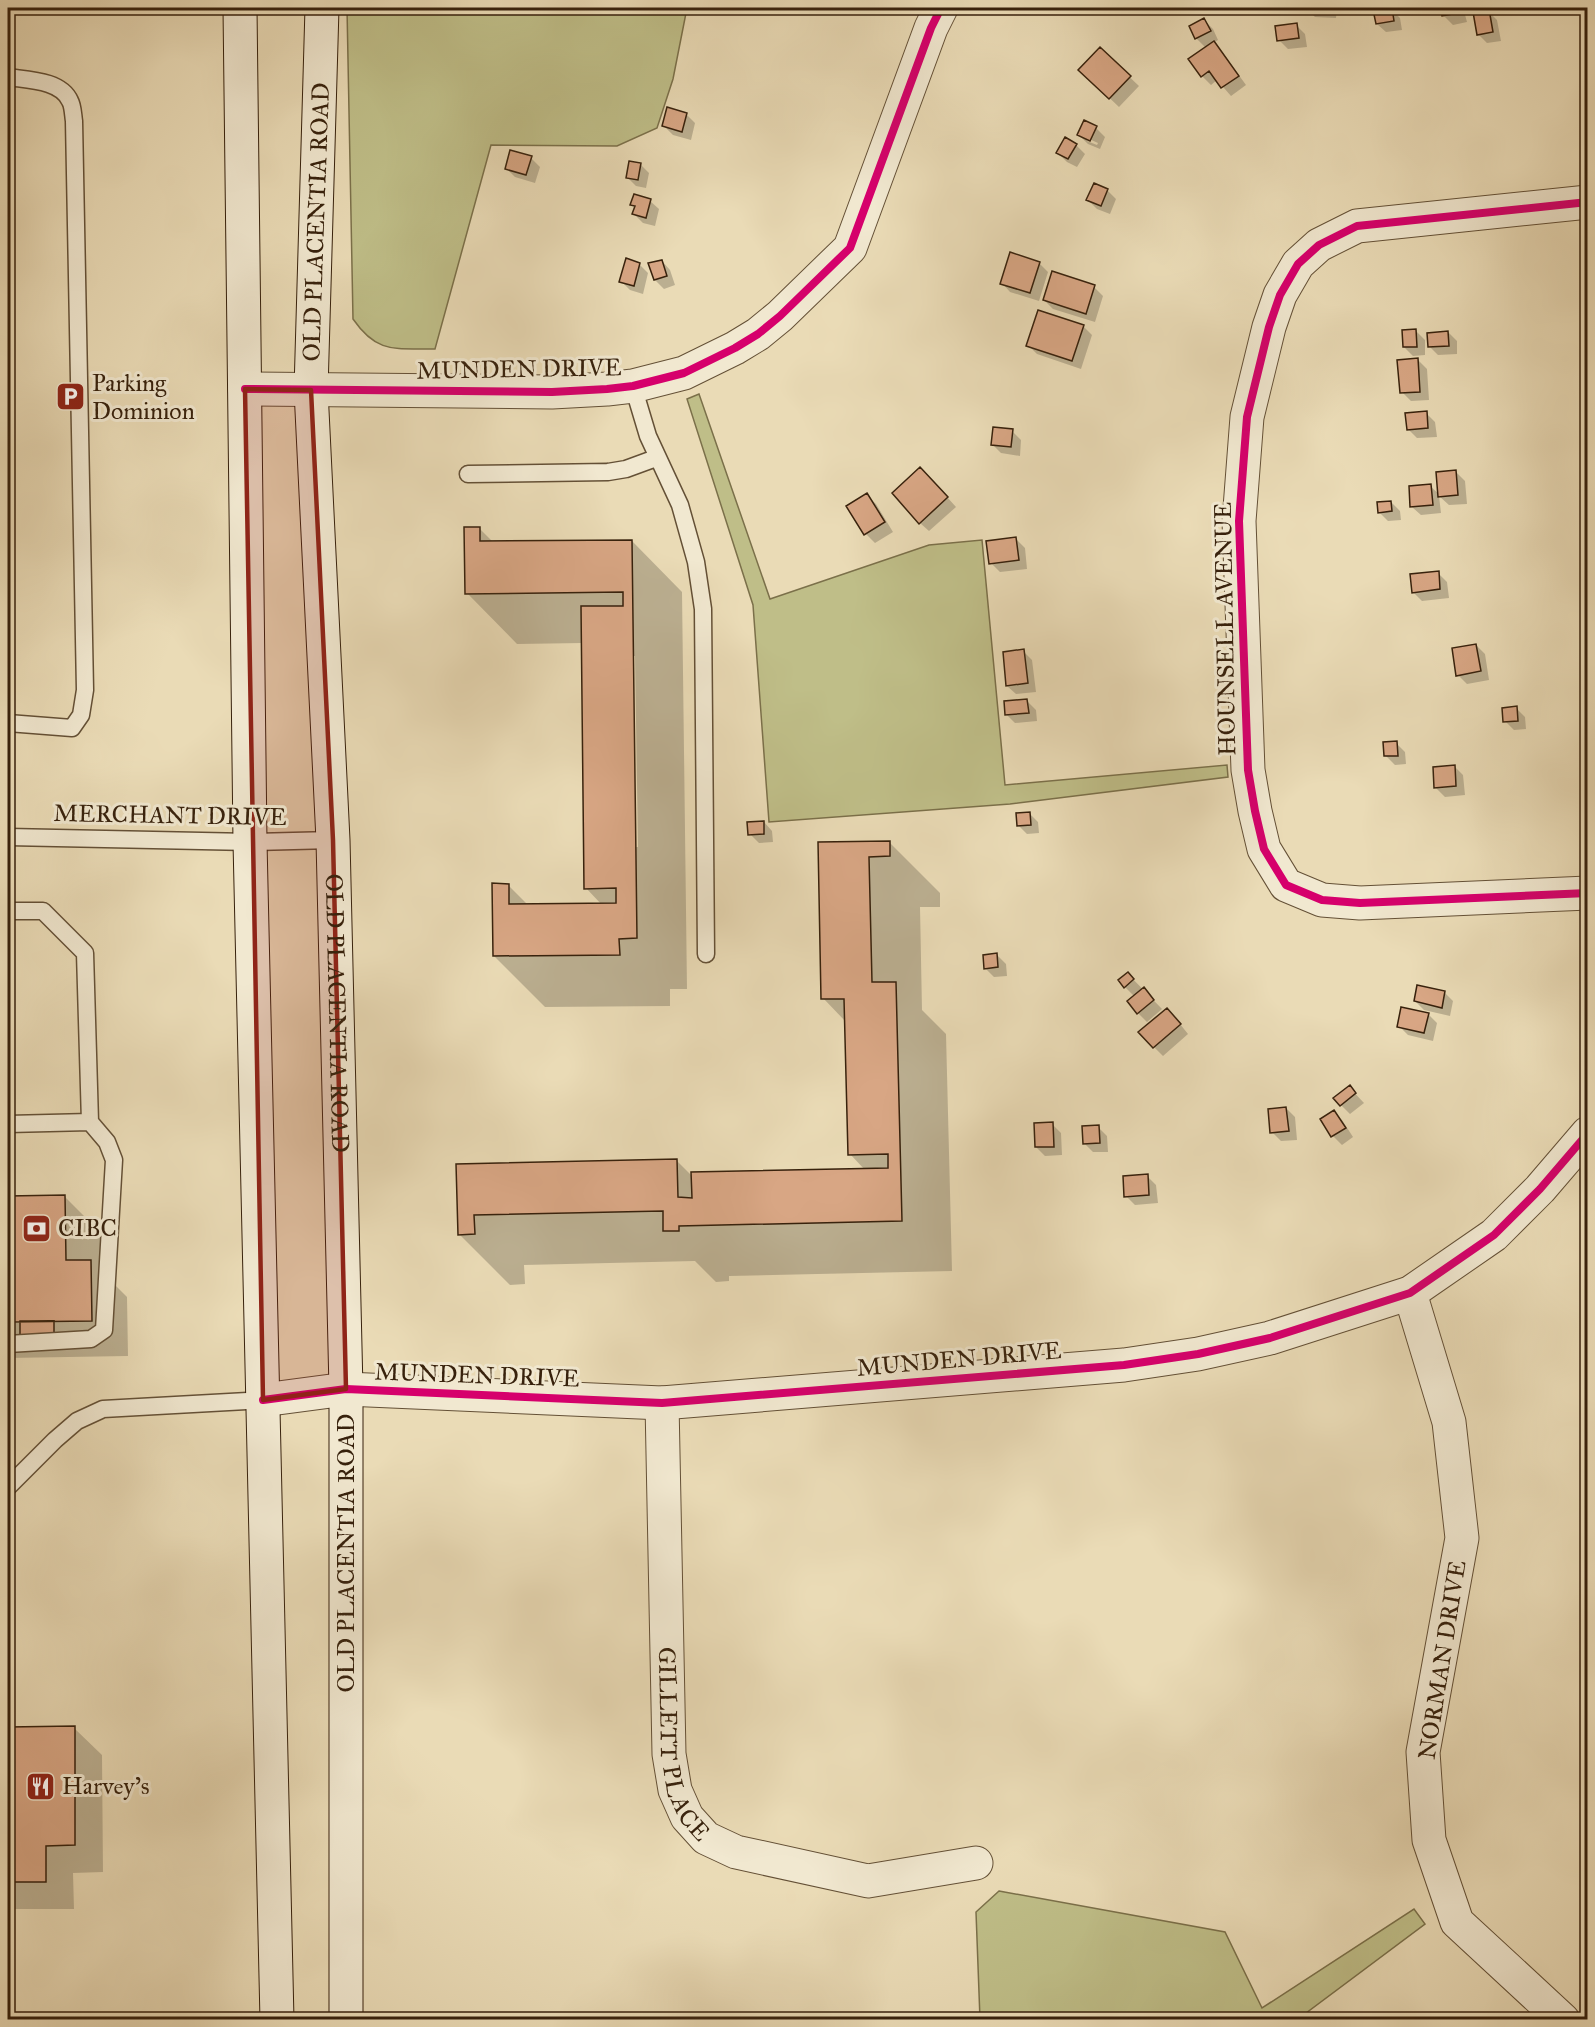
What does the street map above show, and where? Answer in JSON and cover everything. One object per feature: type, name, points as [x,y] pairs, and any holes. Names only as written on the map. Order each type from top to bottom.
[{"type":"street","points":[[240,8],[250,842],[277,2019]]},
{"type":"street","name":"OLD PLACENTIA ROAD","points":[[322,8],[310,390],[333,840],[346,1389],[346,2019]]},
{"type":"street","name":"MUNDEN DRIVE","points":[[245,389],[552,392],[607,389],[633,386],[684,374],[735,348],[758,334],[780,316],[850,248],[931,28],[941,8]]},
{"type":"street","name":"HOUNSELL AVENUE","points":[[1587,202],[1357,226],[1319,244],[1298,264],[1280,295],[1269,327],[1247,417],[1239,520],[1248,770],[1263,849],[1286,885],[1322,900],[1360,903],[1587,893]]},
{"type":"street","name":"MUNDEN DRIVE","points":[[263,1400],[346,1389],[662,1403],[1124,1365],[1198,1353],[1270,1338],[1410,1293],[1494,1235],[1540,1189],[1587,1133]]},
{"type":"street","name":"NORMAN DRIVE","points":[[1410,1293],[1449,1422],[1462,1538],[1423,1752],[1429,1840],[1457,1922],[1563,2019]]},
{"type":"street","name":"GILLETT PLACE","points":[[662,1403],[669,1754],[675,1790],[687,1817],[706,1838],[736,1852],[868,1881],[976,1863]]},
{"type":"street","points":[[1576,2019],[1587,2007]]},
{"type":"lane","points":[[8,77],[43,82],[59,89],[70,100],[74,121],[85,690],[81,715],[72,728],[8,723]]},
{"type":"lane","points":[[633,386],[656,458],[680,505],[696,562],[703,609],[705,954]]},
{"type":"lane","points":[[468,474],[608,472],[626,469],[656,458]]},
{"type":"lane","name":"MERCHANT DRIVE","points":[[8,837],[250,842],[333,840]]},
{"type":"lane","points":[[8,911],[43,911],[85,953],[90,1122],[107,1142],[114,1160],[104,1330],[91,1339],[8,1344]]},
{"type":"lane","points":[[8,1124],[90,1122]]},
{"type":"lane","points":[[8,1487],[77,1421],[102,1409],[263,1400]]},
{"type":"highlighted area","points":[[245,389],[311,390],[333,840],[346,1389],[263,1400]]},
{"type":"shaded area","points":[[347,8],[687,8],[673,79],[657,128],[617,146],[491,145],[435,349],[399,349],[380,344],[362,331],[353,319]]},
{"type":"shaded area","points":[[699,394],[770,599],[929,545],[982,540],[1005,785],[1227,765],[1228,777],[1010,804],[769,822],[753,605],[687,399]]},
{"type":"shaded area","points":[[999,1891],[1225,1932],[1262,2008],[1414,1909],[1425,1924],[1298,2019],[980,2019],[976,1912]]},
{"type":"building","points":[[1392,8],[1394,21],[1376,24],[1373,10]]},
{"type":"building","points":[[1440,8],[1457,8],[1459,13],[1442,16]]},
{"type":"building","points":[[1489,9],[1493,32],[1477,35],[1473,12]]},
{"type":"building","points":[[1204,18],[1211,31],[1195,39],[1189,26]]},
{"type":"building","points":[[1297,23],[1299,38],[1277,41],[1275,26]]},
{"type":"building","points":[[1214,41],[1239,76],[1221,88],[1209,71],[1201,77],[1188,59]]},
{"type":"building","points":[[1100,47],[1131,76],[1109,99],[1078,70]]},
{"type":"building","points":[[667,107],[687,113],[682,132],[662,126]]},
{"type":"building","points":[[1084,120],[1097,126],[1090,141],[1077,135]]},
{"type":"building","points":[[1065,137],[1077,144],[1068,159],[1056,153]]},
{"type":"building","points":[[510,150],[532,156],[526,175],[505,169]]},
{"type":"building","points":[[629,161],[641,163],[638,180],[626,178]]},
{"type":"building","points":[[1094,183],[1108,189],[1101,206],[1086,200]]},
{"type":"building","points":[[634,194],[651,199],[646,218],[632,214],[635,206],[630,205]]},
{"type":"building","points":[[1010,252],[1040,262],[1030,293],[1000,284]]},
{"type":"building","points":[[626,258],[640,263],[634,286],[619,282]]},
{"type":"building","points":[[662,260],[667,276],[654,280],[648,263]]},
{"type":"building","points":[[1052,271],[1095,285],[1086,314],[1043,300]]},
{"type":"building","points":[[1038,310],[1084,325],[1072,361],[1026,346]]},
{"type":"building","points":[[1416,329],[1417,347],[1403,347],[1402,330]]},
{"type":"building","points":[[1448,331],[1449,346],[1428,347],[1427,333]]},
{"type":"building","points":[[1418,358],[1420,392],[1400,393],[1397,360]]},
{"type":"building","points":[[1427,411],[1428,428],[1407,430],[1405,413]]},
{"type":"building","points":[[993,427],[1013,429],[1011,447],[991,445]]},
{"type":"building","points":[[920,467],[948,497],[919,524],[892,493]]},
{"type":"building","points":[[1456,470],[1458,495],[1438,497],[1436,472]]},
{"type":"building","points":[[1431,484],[1433,505],[1410,507],[1409,486]]},
{"type":"building","points":[[867,493],[885,522],[864,535],[846,506]]},
{"type":"building","points":[[1391,501],[1392,511],[1378,513],[1377,502]]},
{"type":"building","points":[[464,527],[480,527],[480,541],[632,540],[637,938],[619,939],[620,955],[493,956],[492,883],[509,884],[509,904],[616,903],[616,888],[584,889],[581,606],[623,606],[623,592],[465,594]]},
{"type":"building","points":[[1016,537],[1019,560],[989,564],[986,541]]},
{"type":"building","points":[[1439,571],[1440,589],[1412,593],[1410,574]]},
{"type":"building","points":[[1476,644],[1481,671],[1456,676],[1452,648]]},
{"type":"building","points":[[1024,649],[1028,683],[1006,686],[1003,652]]},
{"type":"building","points":[[1027,699],[1029,713],[1005,715],[1004,701]]},
{"type":"building","points":[[1517,706],[1518,721],[1503,722],[1502,708]]},
{"type":"building","points":[[1397,741],[1398,756],[1384,756],[1383,742]]},
{"type":"building","points":[[1455,765],[1456,786],[1434,788],[1433,767]]},
{"type":"building","points":[[1030,812],[1031,825],[1017,826],[1016,813]]},
{"type":"building","points":[[764,821],[764,834],[748,835],[747,822]]},
{"type":"building","points":[[890,841],[890,856],[869,857],[872,982],[896,982],[902,1221],[679,1226],[679,1231],[663,1231],[663,1211],[474,1215],[475,1234],[458,1235],[456,1164],[677,1159],[678,1197],[692,1198],[691,1172],[888,1168],[888,1154],[848,1155],[844,999],[821,999],[818,842]]},
{"type":"building","points":[[997,953],[998,967],[984,969],[983,955]]},
{"type":"building","points":[[1128,972],[1134,979],[1124,988],[1118,980]]},
{"type":"building","points":[[1417,985],[1445,991],[1442,1008],[1414,1001]]},
{"type":"building","points":[[1144,987],[1154,1000],[1137,1014],[1127,1001]]},
{"type":"building","points":[[1401,1007],[1429,1013],[1424,1033],[1397,1027]]},
{"type":"building","points":[[1167,1008],[1181,1024],[1153,1048],[1138,1032]]},
{"type":"building","points":[[1350,1085],[1356,1093],[1340,1106],[1333,1098]]},
{"type":"building","points":[[1286,1107],[1289,1131],[1270,1133],[1268,1109]]},
{"type":"building","points":[[1334,1110],[1346,1128],[1331,1137],[1320,1119]]},
{"type":"building","points":[[1053,1122],[1054,1147],[1035,1147],[1034,1123]]},
{"type":"building","points":[[1099,1125],[1100,1143],[1083,1144],[1082,1126]]},
{"type":"building","points":[[1148,1174],[1149,1195],[1124,1197],[1123,1176]]},
{"type":"building","name":"CIBC","points":[[65,1195],[66,1260],[91,1260],[92,1321],[8,1322],[8,1196]]},
{"type":"building","points":[[20,1321],[54,1321],[54,1348],[20,1349]]},
{"type":"building","name":"Harvey's","points":[[75,1726],[75,1845],[46,1846],[46,1882],[8,1882],[8,1727]]},
{"type":"cycle path","points":[[245,389],[552,392],[607,389],[633,386],[684,373],[735,348],[758,334],[780,316],[850,248],[931,28],[941,8]]},
{"type":"cycle path","points":[[1588,202],[1357,226],[1319,245],[1298,264],[1280,295],[1269,327],[1247,417],[1239,521],[1248,770],[1264,849],[1286,885],[1322,900],[1360,903],[1588,893]]},
{"type":"cycle path","points":[[263,1400],[346,1389],[662,1403],[1124,1365],[1198,1354],[1270,1338],[1410,1293],[1494,1235],[1540,1189],[1588,1133]]},
{"type":"place","name":"Parking Dominion","points":[[71,397]]},
{"type":"place","name":"CIBC","points":[[37,1228]]},
{"type":"place","name":"Harvey's","points":[[41,1786]]}]
